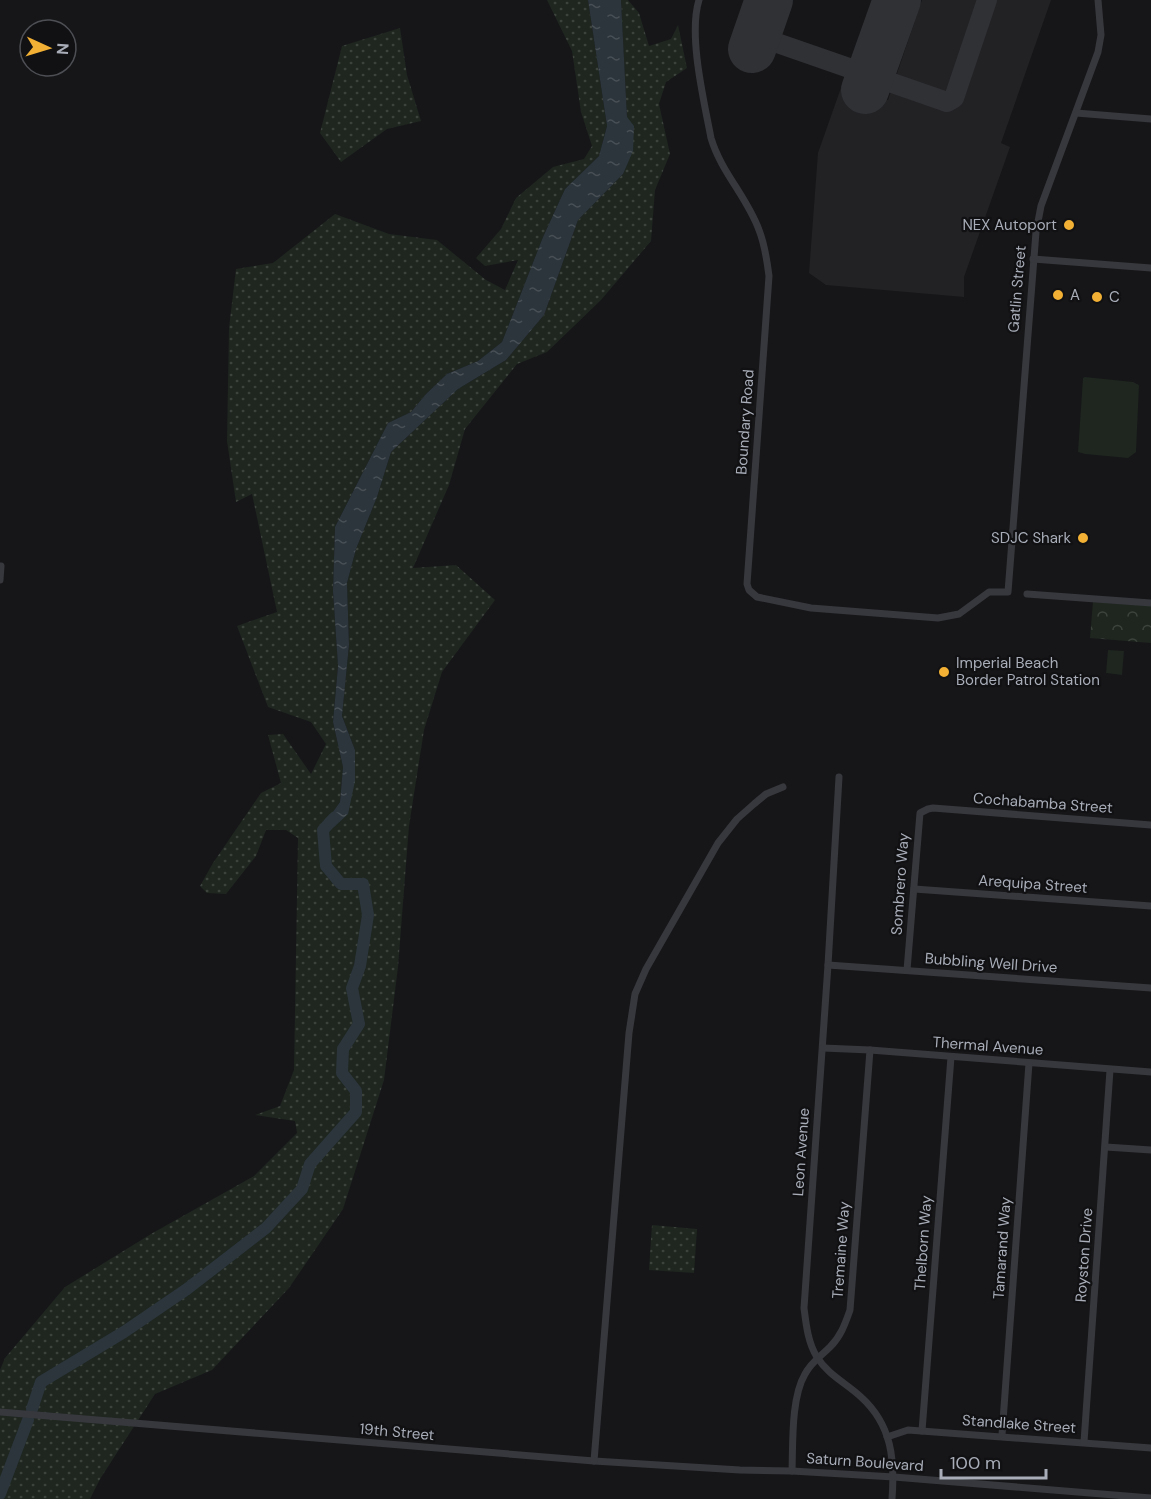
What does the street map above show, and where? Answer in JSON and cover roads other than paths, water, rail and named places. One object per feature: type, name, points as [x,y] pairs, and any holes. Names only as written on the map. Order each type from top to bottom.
[{"type":"street","name":"Boundary Road","points":[[699,0],[695,11],[694,32],[711,138],[715,153],[759,228],[766,252],[769,276],[747,584],[749,590],[757,597],[811,608],[891,617],[938,618],[953,616],[965,610],[989,592],[1008,592]]},
{"type":"street","name":"Gatlin Street","points":[[1008,592],[1035,232],[1041,206],[1100,44],[1098,0]]},
{"type":"street","points":[[1076,113],[1151,119]]},
{"type":"street","points":[[1033,259],[1151,268]]},
{"type":"street","points":[[0,580],[1,566]]},
{"type":"street","points":[[1028,594],[1151,603]]},
{"type":"street","name":"Leon Avenue","points":[[839,777],[823,1048],[804,1308],[807,1329],[817,1357],[831,1374],[860,1396],[875,1411],[887,1437],[893,1458],[892,1499]]},
{"type":"street","points":[[594,1461],[629,1033],[635,993],[646,969],[718,843],[737,819],[754,804],[766,794],[783,787]]},
{"type":"street","name":"Cochabamba Street","points":[[933,808],[1151,825]]},
{"type":"street","name":"Sombrero Way","points":[[907,970],[918,819],[920,813],[933,808]]},
{"type":"street","name":"Arequipa Street","points":[[914,889],[1151,906]]},
{"type":"street","name":"Bubbling Well Drive","points":[[828,965],[1151,988]]},
{"type":"street","name":"Thermal Avenue","points":[[823,1048],[1151,1072]]},
{"type":"street","name":"Tremaine Way","points":[[792,1471],[797,1395],[804,1376],[817,1357],[829,1348],[842,1333],[850,1310],[870,1050]]},
{"type":"street","name":"Thelborn Way","points":[[922,1431],[951,1057]]},
{"type":"street","name":"Tamarand Way","points":[[1002,1435],[1029,1063]]},
{"type":"street","name":"Royston Drive","points":[[1084,1442],[1110,1070]]},
{"type":"street","points":[[1106,1147],[1151,1150]]},
{"type":"street","name":"19th Street","points":[[0,1412],[594,1461],[792,1471]]},
{"type":"street","name":"Standlake Street","points":[[887,1437],[908,1430],[1002,1435],[1150,1448]]},
{"type":"street","name":"Saturn Boulevard","points":[[792,1471],[1151,1498]]},
{"type":"water","points":[[588,0],[621,0],[627,117],[634,126],[633,151],[623,174],[578,220],[544,315],[506,360],[458,389],[391,452],[377,497],[356,549],[347,583],[349,645],[342,716],[355,750],[355,781],[348,814],[334,827],[320,830],[340,802],[343,767],[333,722],[338,666],[333,591],[335,527],[388,423],[411,412],[447,374],[478,361],[502,342],[543,237],[565,189],[599,156],[607,126]]},
{"type":"waterway","points":[[32,1409],[41,1382],[124,1332],[187,1289],[266,1228],[302,1189],[310,1164],[356,1112],[356,1091],[342,1073],[343,1049],[359,1024],[352,988],[360,966],[368,915],[363,884],[341,884],[326,866],[323,830],[334,818]]},
{"type":"waterway","points":[[0,1494],[28,1420]]},
{"type":"place","name":"NEX Autoport","points":[[1069,225]]},
{"type":"place","name":"A","points":[[1058,295]]},
{"type":"place","name":"C","points":[[1097,297]]},
{"type":"place","name":"SDJC Shark","points":[[1083,538]]},
{"type":"place","name":"Imperial Beach Border Patrol Station","points":[[944,672]]}]
